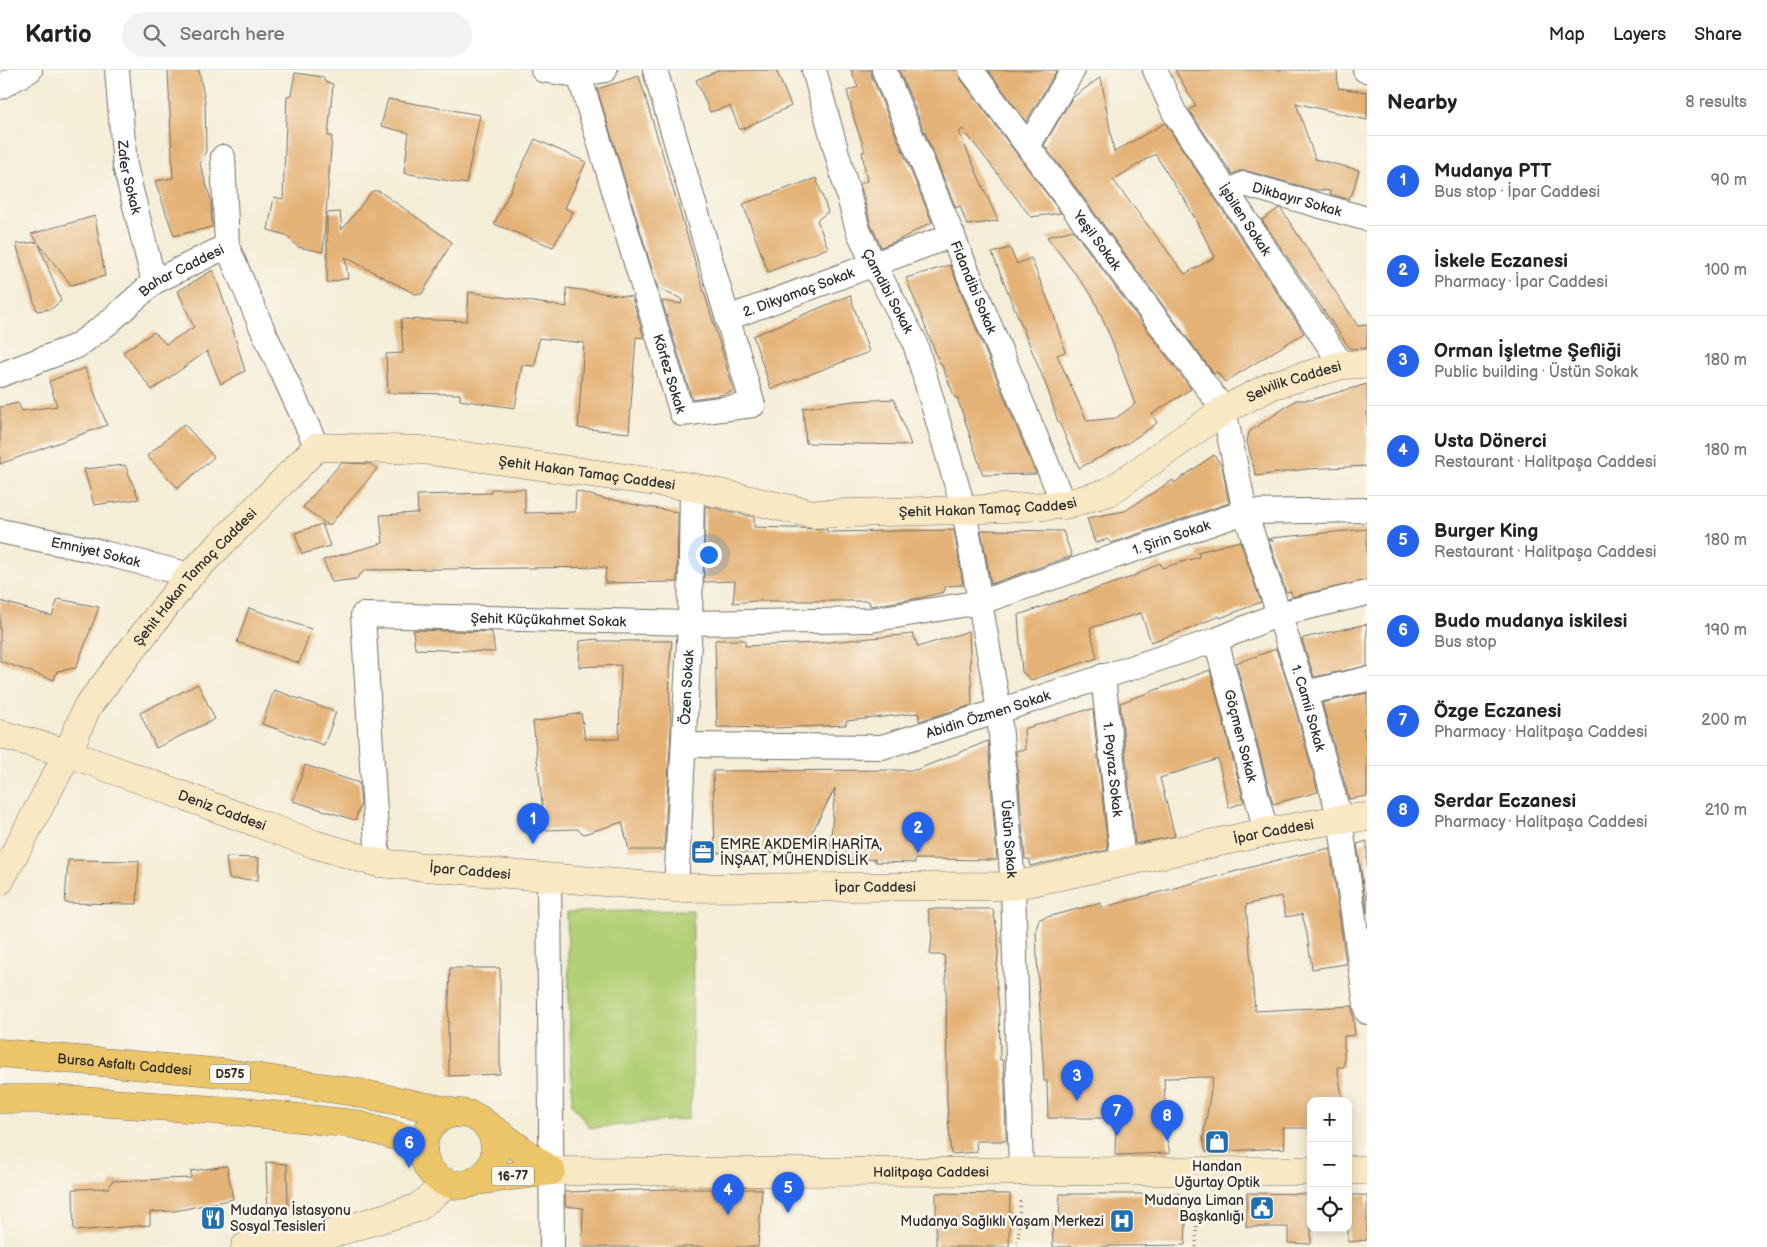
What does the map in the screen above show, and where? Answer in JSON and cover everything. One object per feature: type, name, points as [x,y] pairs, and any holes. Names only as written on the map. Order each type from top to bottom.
[{"type":"highway","name":"Bursa Asfaltı Caddesi","points":[[0,1053],[234,1074],[354,1092],[469,1117]]},
{"type":"highway","points":[[0,1099],[50,1100],[245,1112],[354,1124],[424,1144]]},
{"type":"highway","points":[[445,1116],[469,1117],[490,1130],[495,1152],[492,1164],[485,1174],[462,1182],[437,1177],[429,1168],[424,1157],[424,1144],[427,1132],[445,1116]]},
{"type":"highway","points":[[469,1117],[551,1171]]},
{"type":"highway","name":"16-77","points":[[462,1182],[551,1171]]},
{"type":"main road","name":"Selvilik Caddesi","points":[[1224,410],[1273,385],[1354,364]]},
{"type":"main road","name":"Şehit Hakan Tamaç Caddesi","points":[[68,752],[87,707],[190,575],[317,447],[422,450],[692,487],[813,514],[964,510],[1064,505],[1109,492],[1224,410]]},
{"type":"main road","name":"Deniz Caddesi","points":[[0,734],[68,752],[314,844],[378,863]]},
{"type":"main road","points":[[0,881],[68,752]]},
{"type":"main road","name":"İpar Caddesi","points":[[378,863],[676,888],[1013,886],[1266,832],[1367,816]]},
{"type":"main road","points":[[1352,1170],[1367,1170]]},
{"type":"main road","name":"Halitpaşa Caddesi","points":[[551,1171],[1307,1171]]},
{"type":"main road","points":[[245,1247],[304,1242],[417,1208],[462,1182]]},
{"type":"street","points":[[0,87],[30,70]]},
{"type":"street","name":"Zafer Sokak","points":[[117,70],[125,166],[154,282]]},
{"type":"street","points":[[543,70],[579,75],[605,70]]},
{"type":"street","name":"Körfez Sokak","points":[[579,75],[682,414],[753,404],[655,70]]},
{"type":"street","name":"Çamdibi Sokak","points":[[814,70],[858,230],[874,265],[914,340],[964,510]]},
{"type":"street","name":"Fidandibi Sokak","points":[[884,70],[1064,505]]},
{"type":"street","name":"Yeşil Sokak","points":[[971,70],[1224,410]]},
{"type":"street","points":[[1028,146],[1073,70]]},
{"type":"street","name":"İşbilen Sokak","points":[[1155,70],[1174,112],[1227,192],[1354,364]]},
{"type":"street","points":[[223,156],[227,246]]},
{"type":"street","name":"Dikbayır Sokak","points":[[1227,192],[1244,184],[1367,219]]},
{"type":"street","name":"2. Dikyamaç Sokak","points":[[728,318],[953,235]]},
{"type":"street","name":"Bahar Caddesi","points":[[0,375],[77,346],[108,323],[154,282],[227,246],[261,326],[317,447]]},
{"type":"street","name":"1. Camii Sokak","points":[[1224,410],[1245,512],[1305,693],[1340,819],[1367,1012]]},
{"type":"street","name":"Özen Sokak","points":[[676,888],[690,623],[692,487]]},
{"type":"street","name":"Üstün Sokak","points":[[964,510],[999,711],[1013,886],[1021,1171]]},
{"type":"street","name":"1. Şirin Sokak","points":[[981,602],[1245,512],[1367,510]]},
{"type":"street","name":"Emniyet Sokak","points":[[0,531],[92,550],[190,575]]},
{"type":"street","name":"Abidin Özmen Sokak","points":[[684,745],[882,747],[1216,640],[1279,614],[1367,593]]},
{"type":"street","name":"Şehit Küçükahmet Sokak","points":[[378,863],[362,615],[690,623],[872,620],[981,602]]},
{"type":"street","name":"Göçmen Sokak","points":[[1216,640],[1266,832]]},
{"type":"street","name":"1. Poyraz Sokak","points":[[1103,676],[1123,862]]},
{"type":"street","points":[[1305,693],[1367,679]]},
{"type":"street","points":[[549,876],[552,1247]]},
{"type":"path","points":[[1018,1247],[1021,1171]]},
{"type":"path","points":[[1196,1247],[1198,1171]]},
{"type":"green space","points":[[693,910],[692,1095],[688,1119],[590,1128],[572,1104],[567,912]]},
{"type":"building","points":[[168,70],[199,70],[205,102],[206,151],[200,164],[211,200],[212,227],[174,236],[155,181],[173,178]]},
{"type":"building","points":[[719,70],[776,70],[791,106],[740,130],[730,106],[710,112],[696,80]]},
{"type":"building","points":[[851,70],[871,70],[871,75],[932,222],[897,241],[881,247],[871,225],[860,184],[867,181],[862,152],[865,151],[847,91],[858,87]]},
{"type":"building","points":[[899,70],[958,70],[960,78],[1061,213],[1031,217],[963,129],[959,132],[998,221],[967,225],[960,206],[956,208]]},
{"type":"building","points":[[988,70],[1057,70],[1026,122]]},
{"type":"building","points":[[1175,70],[1337,70],[1338,88],[1367,92],[1367,120],[1296,103],[1315,159],[1359,170],[1352,194],[1348,199],[1330,194],[1330,191],[1311,189],[1248,171],[1239,171],[1232,174],[1189,110],[1196,106]]},
{"type":"building","points":[[295,73],[323,77],[325,82],[333,84],[328,136],[332,136],[323,252],[298,247],[286,235],[268,230],[274,197],[283,199],[287,96],[291,95]]},
{"type":"building","points":[[639,76],[734,391],[720,395],[692,399],[662,301],[681,304],[682,299],[658,289],[597,89]]},
{"type":"building","points":[[1101,77],[1114,152],[1165,123],[1304,333],[1225,382],[1217,372],[1214,374],[1044,145],[1072,98]],"holes":[[[1155,154],[1181,195],[1215,257],[1185,274],[1113,180]]]},
{"type":"building","points":[[388,99],[480,115],[466,184],[404,173],[409,133],[381,126]]},
{"type":"building","points":[[535,139],[586,162],[565,208],[573,212],[553,247],[494,224]]},
{"type":"building","points":[[816,178],[828,212],[817,220],[828,248],[768,272],[743,204]]},
{"type":"building","points":[[372,191],[379,191],[452,242],[422,294],[415,294],[345,257],[348,278],[327,283],[327,213],[340,212],[342,230]]},
{"type":"building","points":[[1279,208],[1358,326],[1367,325],[1367,348],[1350,349],[1262,220]]},
{"type":"building","points":[[95,216],[105,276],[71,285],[39,244],[61,301],[51,309],[37,311],[16,244],[38,242],[31,234]]},
{"type":"building","points":[[1073,230],[1191,389],[1152,414],[1157,423],[1128,443],[1079,468],[1058,422],[1048,390],[992,253],[1010,248],[1017,264],[1031,258],[1054,315],[1065,352],[1057,355],[1087,421],[1116,418],[1135,404],[1112,341],[1093,297],[1047,237]]},
{"type":"building","points":[[950,265],[1036,474],[983,475],[957,397],[955,398],[940,364],[906,278]]},
{"type":"building","points":[[213,270],[245,371],[221,384],[207,351],[152,390],[123,352],[154,332],[166,344],[194,327],[178,291]]},
{"type":"building","points":[[566,288],[632,297],[644,338],[636,337],[629,433],[578,428],[584,343],[539,338],[535,366],[522,365],[515,408],[460,400],[460,394],[388,393],[386,354],[403,353],[401,319],[467,321],[469,292],[567,307]]},
{"type":"building","points":[[850,295],[869,352],[771,389],[753,336]]},
{"type":"building","points":[[85,368],[107,425],[0,464],[0,407],[18,403],[22,411],[57,406],[49,381]]},
{"type":"building","points":[[1367,384],[1367,466],[1307,469],[1256,476],[1247,442],[1249,432],[1296,400],[1311,400]]},
{"type":"building","points":[[894,399],[911,445],[806,443],[803,408],[854,401]]},
{"type":"building","points":[[184,424],[214,457],[178,488],[147,456]]},
{"type":"building","points":[[1214,455],[1222,466],[1229,503],[1111,543],[1107,539],[1095,543],[1087,518],[1125,511],[1173,480],[1174,483]]},
{"type":"building","points":[[341,463],[371,464],[377,469],[329,526],[303,507]]},
{"type":"building","points":[[125,465],[139,499],[94,505],[84,469]]},
{"type":"building","points":[[491,489],[525,489],[525,513],[575,512],[576,491],[609,500],[678,512],[677,582],[605,583],[606,567],[365,570],[356,579],[332,582],[323,560],[383,543],[380,515],[418,513],[417,495],[491,493]]},
{"type":"building","points":[[705,506],[754,517],[754,527],[827,529],[827,532],[954,530],[963,585],[946,586],[944,592],[920,598],[870,606],[869,601],[755,601],[733,603],[735,581],[704,582]]},
{"type":"building","points":[[322,524],[330,546],[302,554],[295,533]]},
{"type":"building","points":[[1367,529],[1367,580],[1292,597],[1291,591],[1286,592],[1268,538],[1273,542],[1271,538]]},
{"type":"building","points":[[981,530],[1063,531],[1072,556],[991,584]]},
{"type":"building","points":[[1240,541],[1261,602],[1151,642],[1141,613],[1090,628],[1097,658],[1031,680],[1022,672],[1018,615],[1132,577],[1160,563],[1162,568],[1199,557],[1198,552]]},
{"type":"building","points":[[58,599],[99,607],[76,668],[57,671],[54,680],[0,661],[0,601],[52,616]]},
{"type":"building","points":[[249,608],[311,629],[299,663],[237,642]]},
{"type":"building","points":[[1367,624],[1367,666],[1314,677],[1302,640],[1303,638]]},
{"type":"building","points":[[413,630],[492,632],[495,652],[415,649]]},
{"type":"building","points":[[969,631],[972,705],[919,721],[919,713],[846,721],[846,725],[775,728],[717,727],[715,640],[745,640],[745,646],[818,643],[913,634],[918,647]]},
{"type":"building","points":[[598,639],[598,641],[672,641],[669,670],[671,731],[664,850],[629,850],[622,822],[584,834],[577,829],[545,830],[533,722],[581,713],[585,739],[619,739],[621,665],[579,667],[580,641]]},
{"type":"building","points":[[1276,649],[1292,697],[1318,792],[1273,804],[1236,663]]},
{"type":"building","points":[[1210,670],[1244,802],[1229,808],[1218,759],[1160,778],[1175,836],[1135,844],[1120,703]]},
{"type":"building","points":[[198,684],[215,719],[156,748],[140,713]]},
{"type":"building","points":[[274,690],[336,712],[324,745],[262,724]]},
{"type":"building","points":[[1367,693],[1367,727],[1363,728],[1367,747],[1367,796],[1349,799],[1322,703]]},
{"type":"building","points":[[1086,710],[1093,710],[1108,850],[1030,866],[1030,859],[1025,859],[1016,750],[1025,750],[1024,729]]},
{"type":"building","points":[[988,741],[997,860],[915,859],[915,863],[875,862],[875,859],[829,862],[835,788],[800,856],[783,853],[715,853],[713,771],[916,770]]},
{"type":"building","points":[[305,765],[359,783],[361,804],[355,820],[293,801]]},
{"type":"building","points":[[1367,841],[1367,913],[1357,844]]},
{"type":"building","points":[[1330,848],[1346,964],[1312,969],[1302,914],[1286,917],[1281,896],[1246,905],[1255,1011],[1352,1006],[1355,1035],[1344,1036],[1344,1067],[1337,1067],[1342,1097],[1307,1097],[1307,1128],[1283,1128],[1285,1148],[1206,1152],[1203,1138],[1213,1077],[1164,1078],[1166,1135],[1170,1153],[1115,1155],[1116,1118],[1048,1118],[1047,1081],[1044,1081],[1038,979],[1036,930],[1039,919],[1101,903],[1101,908],[1281,859]]},
{"type":"building","points":[[226,857],[259,858],[258,880],[229,879]]},
{"type":"building","points":[[68,860],[139,861],[137,904],[65,903]]},
{"type":"building","points":[[928,909],[993,909],[998,936],[996,977],[999,1008],[1000,1060],[1003,1060],[1005,1086],[1006,1141],[976,1141],[977,1152],[951,1154],[947,1102],[946,975],[944,955],[930,955],[932,937]]},
{"type":"building","points":[[450,968],[500,968],[500,1074],[449,1076]]},
{"type":"building","points":[[266,1162],[287,1164],[288,1211],[268,1212]]},
{"type":"building","points":[[227,1166],[233,1199],[175,1211],[150,1212],[150,1225],[74,1231],[73,1189],[109,1188],[112,1181],[191,1178],[191,1171]]},
{"type":"building","points":[[762,1189],[758,1247],[582,1247],[583,1208],[565,1206],[565,1192]]},
{"type":"building","points":[[936,1193],[1010,1194],[1009,1247],[936,1247]]},
{"type":"building","points":[[1247,1193],[1307,1194],[1307,1232],[1311,1232],[1311,1244],[1288,1243],[1288,1227],[1246,1227]]},
{"type":"building","name":"Mudanya Sağlıklı Yaşam Merkezi","points":[[1060,1194],[1180,1194],[1188,1222],[1186,1223],[1185,1245],[1053,1247],[1052,1223],[1059,1220]]},
{"type":"building","points":[[1352,1195],[1367,1195],[1367,1240],[1348,1242],[1348,1232],[1352,1232]]},
{"type":"place","name":"Mudanya PTT","points":[[533,844]]},
{"type":"place","name":"EMRE AKDEMİR HARİTA, İNŞAAT, MÜHENDİSLİK","points":[[703,852]]},
{"type":"place","name":"İskele Eczanesi","points":[[918,853]]},
{"type":"place","name":"Orman İşletme Şefliği","points":[[1077,1101]]},
{"type":"place","name":"Özge Eczanesi","points":[[1117,1136]]},
{"type":"place","name":"Serdar Eczanesi","points":[[1167,1141]]},
{"type":"place","name":"Handan Uğurtay Optik","points":[[1217,1142]]},
{"type":"place","name":"Budo mudanya iskilesi","points":[[409,1168]]},
{"type":"place","name":"Mudanya Liman Başkanlığı","points":[[1262,1208]]},
{"type":"place","name":"Burger King","points":[[788,1213]]},
{"type":"place","name":"Usta Dönerci","points":[[728,1215]]},
{"type":"place","name":"Mudanya İstasyonu Sosyal Tesisleri","points":[[213,1218]]},
{"type":"place","name":"Mudanya Sağlıklı Yaşam Merkezi","points":[[1122,1221]]}]
